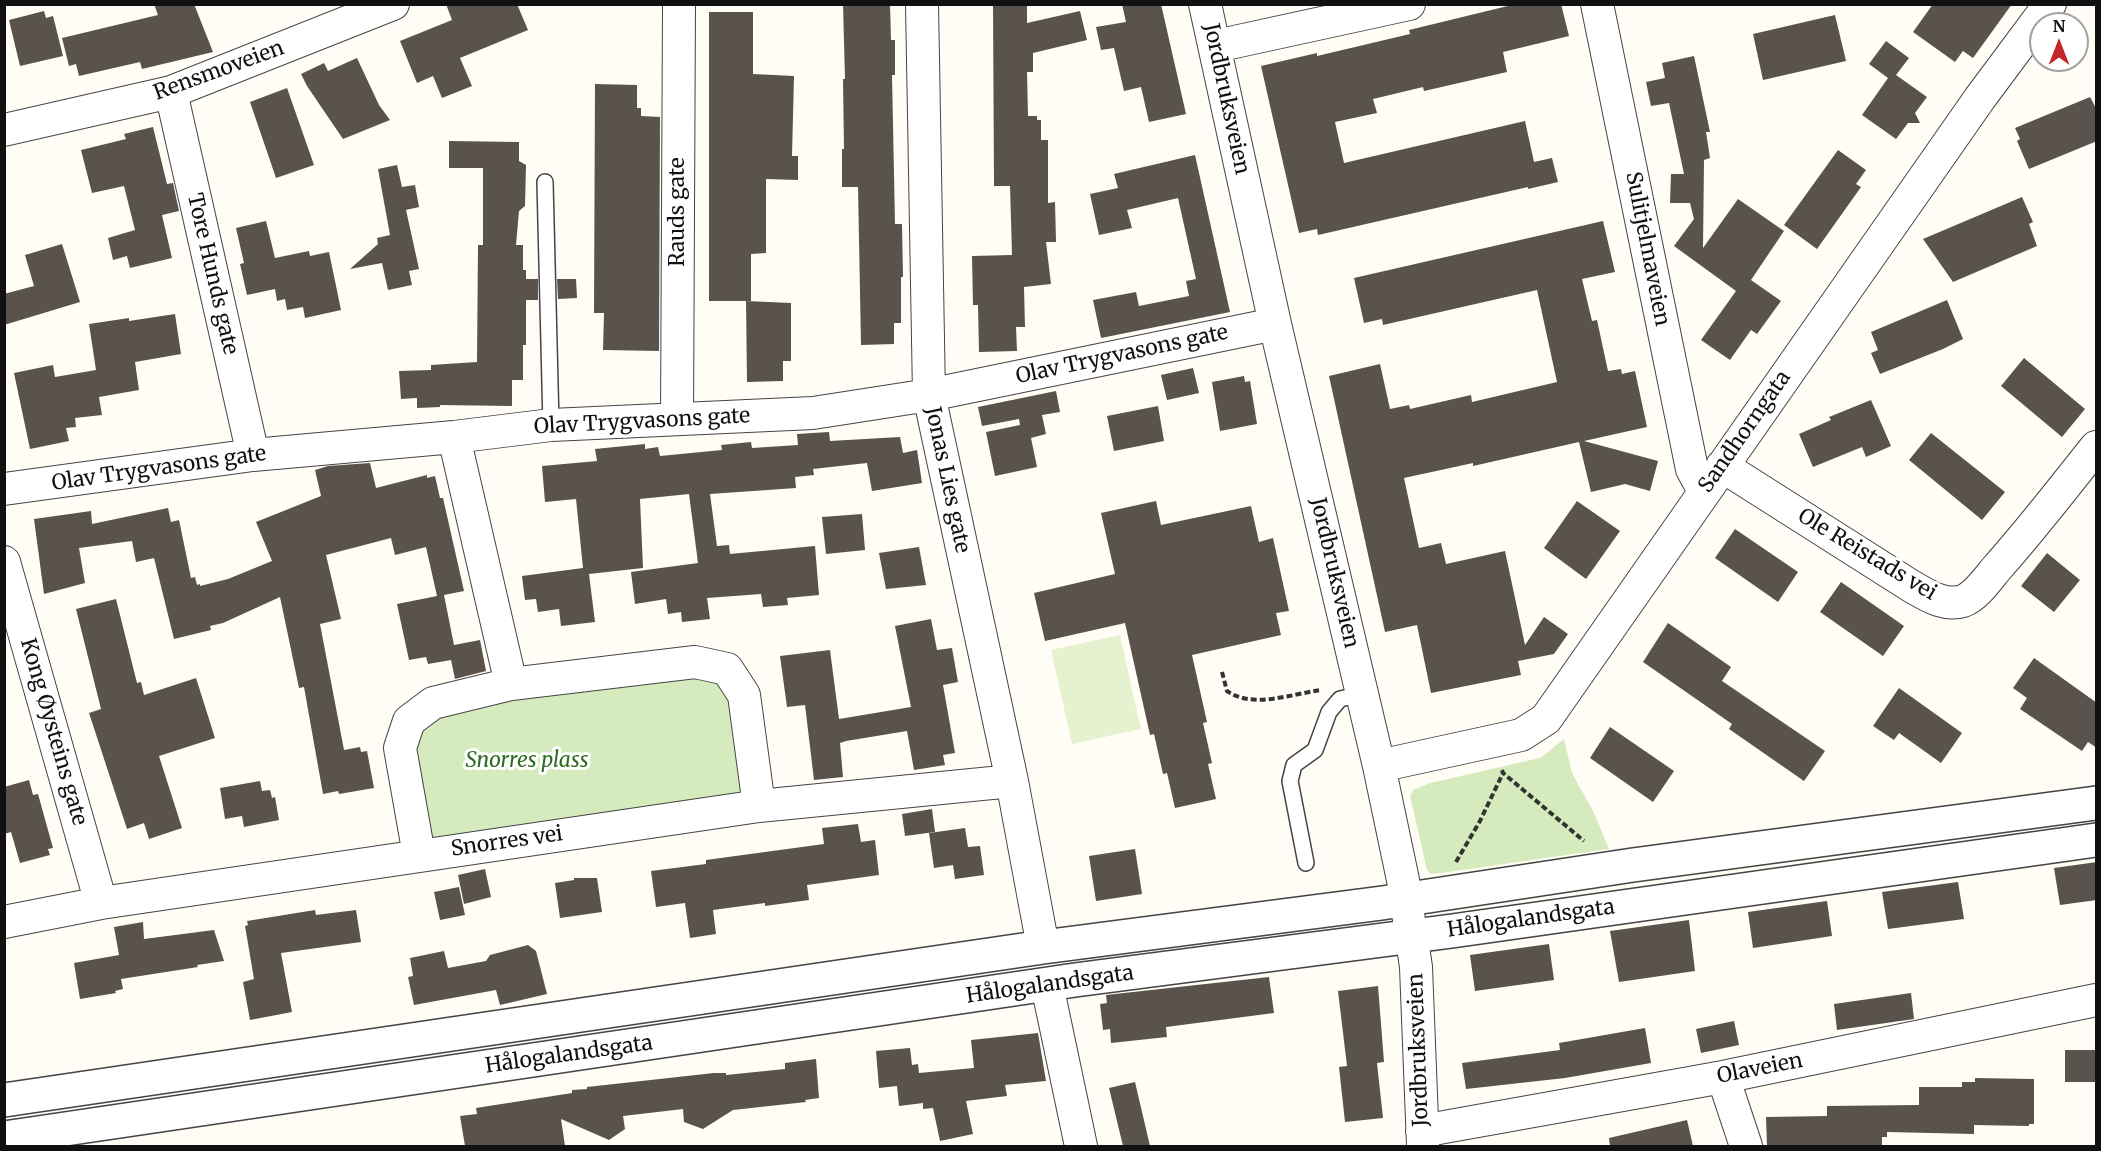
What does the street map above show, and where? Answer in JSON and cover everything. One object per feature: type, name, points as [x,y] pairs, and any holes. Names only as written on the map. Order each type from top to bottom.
[{"type":"street","name":"Rensmoveien","points":[[4,130],[171,92],[393,4]]},
{"type":"street","name":"Rauds gate","points":[[677,419],[679,4]]},
{"type":"street","name":"Jonas Lies gate","points":[[922,4],[929,395],[1012,781],[1043,947]]},
{"type":"street","name":"Jordbruksveien","points":[[1205,4],[1275,324],[1351,697],[1379,766],[1406,898],[1416,967],[1423,1139]]},
{"type":"street","points":[[1216,46],[1409,4]]},
{"type":"street","name":"Sulitjelmaveien","points":[[1597,4],[1692,469],[1704,491]]},
{"type":"street","name":"Sandhorngata","points":[[1379,766],[1521,735],[1546,719],[1980,98],[2050,4]]},
{"type":"street","name":"Tore Hunds gate","points":[[171,92],[253,455]]},
{"type":"street","name":"Olav Trygvasons gate","points":[[4,489],[253,455],[454,437],[551,425],[813,413],[929,395],[1275,324]]},
{"type":"street","points":[[454,437],[511,684]]},
{"type":"street","name":"Ole Reistads vei","points":[[1722,466],[1911,586],[1934,599],[1950,604],[1965,600],[1976,592],[2097,447]]},
{"type":"street","name":"Kong Øysteins gate","points":[[4,562],[101,903]]},
{"type":"street","points":[[419,855],[400,748],[408,721],[432,703],[511,684],[694,662],[727,669],[744,695],[759,806]]},
{"type":"street","name":"Snorres vei","points":[[4,922],[101,903],[759,806],[1012,781]]},
{"type":"street","name":"Hålogalandsgata","points":[[4,1100],[1043,947],[2097,803]]},
{"type":"street","name":"Hålogalandsgata","points":[[4,1138],[1047,985],[2097,840]]},
{"type":"street","points":[[1047,985],[1081,1146]]},
{"type":"street","name":"Olaveien","points":[[1423,1139],[2097,1000]]},
{"type":"street","points":[[1723,1077],[1746,1146]]},
{"type":"lane","points":[[545,182],[551,425]]},
{"type":"lane","points":[[1306,863],[1290,781],[1294,765],[1315,750],[1329,712],[1351,697]]},
{"type":"path","points":[[1222,672],[1227,691],[1236,697],[1254,700],[1322,689],[1351,697]]},
{"type":"path","points":[[1500,764],[1503,773],[1590,844]]},
{"type":"path","points":[[1453,867],[1480,822],[1503,773]]},
{"type":"green space","points":[[1120,635],[1141,729],[1072,744],[1051,650]]},
{"type":"green space","name":"Snorres plass","points":[[727,669],[759,806],[419,855],[409,721],[433,703]]},
{"type":"green space","points":[[1564,739],[1572,773],[1594,813],[1609,849],[1441,873],[1431,874],[1427,870],[1410,796],[1413,790],[1430,783],[1540,758]]},
{"type":"building","points":[[154,4],[194,4],[213,52],[142,69],[140,62],[79,76],[76,64],[69,66],[62,38],[158,15]]},
{"type":"building","points":[[446,4],[517,4],[528,30],[460,58],[472,86],[442,98],[433,76],[417,83],[400,41],[452,20]]},
{"type":"building","points":[[843,4],[890,4],[891,40],[895,40],[895,75],[892,75],[895,224],[902,224],[903,277],[901,277],[901,323],[894,323],[894,344],[861,345],[858,187],[842,187],[843,79],[845,79]]},
{"type":"building","points":[[993,4],[1027,4],[1027,23],[1080,11],[1087,40],[1033,53],[1033,72],[1027,72],[1028,116],[1037,116],[1037,120],[1041,120],[1041,140],[1048,140],[1048,203],[1055,202],[1056,242],[1046,242],[1051,284],[1024,287],[1025,327],[1016,327],[1017,351],[979,352],[978,305],[973,305],[972,256],[1012,255],[1010,186],[994,186]]},
{"type":"building","points":[[1122,4],[1161,4],[1186,114],[1149,122],[1141,87],[1124,91],[1114,48],[1101,50],[1096,27],[1126,22]]},
{"type":"building","points":[[1516,4],[1561,4],[1569,36],[1503,52],[1507,72],[1424,91],[1423,87],[1373,99],[1377,113],[1335,122],[1344,163],[1525,121],[1534,162],[1552,158],[1558,182],[1318,235],[1317,229],[1299,233],[1261,66],[1317,53],[1317,56],[1410,34],[1409,30]]},
{"type":"building","points":[[1933,4],[2012,4],[1973,58],[1963,51],[1955,62],[1913,32]]},
{"type":"building","points":[[44,11],[46,18],[53,16],[63,56],[20,66],[9,20]]},
{"type":"building","points":[[709,12],[753,12],[753,74],[794,76],[792,156],[798,156],[798,180],[766,179],[766,253],[751,254],[751,301],[709,301]]},
{"type":"building","points":[[1835,15],[1846,61],[1763,80],[1753,34]]},
{"type":"building","points":[[1886,41],[1909,58],[1896,75],[1927,97],[1915,113],[1920,123],[1908,123],[1896,139],[1862,115],[1888,78],[1869,64]]},
{"type":"building","points":[[1694,56],[1710,132],[1706,132],[1710,158],[1704,160],[1703,248],[1738,199],[1784,231],[1751,280],[1781,301],[1757,334],[1751,330],[1730,360],[1701,340],[1736,291],[1674,246],[1694,219],[1690,203],[1670,203],[1671,174],[1684,174],[1669,103],[1651,106],[1646,82],[1665,78],[1662,63]]},
{"type":"building","points":[[357,58],[379,105],[390,120],[343,139],[301,74],[324,63],[328,71]]},
{"type":"building","points":[[595,84],[637,85],[637,108],[641,108],[641,116],[660,117],[659,351],[603,350],[604,313],[594,313]]},
{"type":"building","points":[[287,88],[314,165],[276,178],[250,102]]},
{"type":"building","points":[[2090,97],[2097,110],[2097,141],[2029,169],[2017,141],[2020,139],[2015,128]]},
{"type":"building","points":[[153,127],[167,184],[173,183],[179,211],[162,215],[172,258],[130,268],[127,256],[113,260],[108,238],[135,230],[124,186],[92,193],[81,150],[126,139],[124,134]]},
{"type":"building","points":[[449,141],[519,142],[519,161],[526,165],[525,206],[519,211],[516,245],[523,245],[523,270],[526,270],[526,279],[538,279],[538,300],[526,300],[523,380],[512,380],[512,406],[440,405],[440,407],[417,408],[417,398],[401,399],[399,371],[431,370],[431,365],[477,362],[478,245],[483,245],[483,168],[449,168]]},
{"type":"building","points":[[1838,150],[1866,170],[1856,184],[1861,187],[1817,249],[1784,225]]},
{"type":"building","points":[[1195,155],[1230,312],[1101,338],[1093,300],[1136,292],[1139,306],[1189,296],[1186,281],[1196,279],[1178,198],[1127,210],[1132,228],[1099,235],[1090,194],[1118,188],[1114,174]]},
{"type":"building","points":[[397,165],[402,187],[415,185],[419,207],[406,210],[419,269],[409,271],[412,285],[388,290],[382,263],[350,269],[378,244],[377,238],[390,235],[378,169]]},
{"type":"building","points":[[2022,197],[2033,222],[2029,224],[2037,246],[1953,282],[1923,239]]},
{"type":"building","points":[[266,221],[275,258],[309,251],[310,256],[329,252],[341,310],[305,318],[303,307],[287,310],[285,299],[277,301],[275,289],[247,295],[240,264],[244,263],[236,228]]},
{"type":"building","points":[[1603,221],[1615,272],[1582,279],[1592,321],[1597,320],[1608,371],[1621,369],[1622,374],[1635,371],[1647,427],[1584,441],[1658,461],[1650,491],[1625,484],[1591,492],[1579,442],[1473,466],[1473,463],[1404,478],[1419,548],[1441,543],[1446,564],[1505,551],[1525,645],[1544,617],[1568,634],[1554,654],[1518,661],[1521,675],[1431,693],[1417,625],[1385,632],[1329,376],[1380,364],[1390,409],[1409,405],[1410,409],[1471,395],[1472,402],[1557,382],[1537,290],[1383,325],[1382,319],[1364,323],[1354,278]]},
{"type":"building","points":[[62,244],[80,302],[4,325],[4,294],[34,286],[25,255]]},
{"type":"building","points":[[557,279],[576,279],[577,298],[558,299]]},
{"type":"building","points":[[1947,300],[1963,339],[1880,374],[1871,353],[1878,350],[1871,332]]},
{"type":"building","points":[[746,301],[791,303],[791,361],[783,361],[783,381],[747,382]]},
{"type":"building","points":[[175,314],[181,354],[135,362],[139,390],[99,397],[102,415],[75,418],[76,427],[66,428],[69,441],[30,449],[14,373],[53,365],[55,377],[96,370],[89,324]]},
{"type":"building","points":[[2024,358],[2085,409],[2062,437],[2001,386]]},
{"type":"building","points":[[1193,368],[1199,393],[1167,400],[1161,375]]},
{"type":"building","points":[[1244,376],[1245,382],[1250,381],[1257,424],[1220,431],[1212,382]]},
{"type":"building","points":[[1056,391],[1060,412],[1042,415],[1046,434],[1031,438],[1037,467],[995,476],[986,432],[1020,425],[1019,419],[982,426],[978,407]]},
{"type":"building","points":[[1871,400],[1891,446],[1866,457],[1862,447],[1813,467],[1799,434],[1831,420],[1829,417]]},
{"type":"building","points":[[1158,406],[1164,441],[1114,451],[1107,416]]},
{"type":"building","points":[[829,432],[830,441],[900,437],[903,453],[917,450],[922,483],[872,491],[867,463],[813,469],[814,475],[795,477],[796,488],[710,494],[717,546],[729,545],[730,554],[815,546],[819,595],[787,598],[788,605],[763,607],[761,594],[707,598],[710,619],[682,622],[681,612],[668,614],[666,599],[635,604],[631,572],[698,563],[689,494],[640,499],[643,568],[589,574],[595,622],[561,626],[559,609],[538,612],[536,599],[525,600],[522,576],[583,568],[576,499],[545,502],[542,466],[597,461],[595,449],[645,444],[645,449],[658,447],[660,456],[722,450],[721,445],[751,442],[752,448],[798,445],[797,434]]},
{"type":"building","points":[[1931,433],[2005,492],[1982,520],[1909,460]]},
{"type":"building","points":[[370,463],[376,488],[427,475],[427,478],[435,476],[440,498],[443,498],[464,591],[444,595],[454,645],[480,640],[486,671],[455,679],[451,660],[428,664],[426,657],[409,660],[397,604],[437,596],[426,547],[395,555],[391,538],[326,555],[341,619],[320,624],[344,750],[360,747],[361,752],[367,751],[374,788],[339,794],[338,791],[323,794],[304,687],[299,688],[280,597],[223,623],[210,626],[211,630],[174,639],[154,558],[136,562],[132,541],[79,548],[85,583],[44,594],[34,519],[91,511],[92,524],[168,508],[171,522],[179,520],[191,578],[195,577],[197,585],[200,584],[200,586],[228,579],[272,561],[256,522],[321,496],[315,470],[328,466]]},
{"type":"building","points":[[1156,501],[1161,525],[1251,506],[1259,542],[1273,538],[1289,611],[1276,613],[1281,635],[1192,655],[1207,722],[1203,723],[1212,763],[1208,764],[1216,799],[1175,808],[1167,773],[1163,774],[1154,734],[1150,735],[1125,623],[1045,641],[1034,593],[1115,574],[1101,513]]},
{"type":"building","points":[[1577,501],[1620,531],[1586,579],[1544,548]]},
{"type":"building","points":[[862,514],[865,550],[826,554],[822,517]]},
{"type":"building","points":[[1735,529],[1798,572],[1778,602],[1715,558]]},
{"type":"building","points":[[919,547],[926,585],[886,589],[879,553]]},
{"type":"building","points":[[2047,553],[2080,580],[2054,612],[2021,586]]},
{"type":"building","points":[[1841,582],[1904,626],[1883,656],[1820,612]]},
{"type":"building","points":[[116,599],[137,683],[141,682],[144,695],[196,678],[215,738],[159,756],[182,828],[149,839],[144,823],[127,829],[89,713],[101,709],[76,609]]},
{"type":"building","points":[[931,619],[937,650],[952,648],[958,682],[943,685],[955,753],[943,755],[945,765],[914,770],[907,731],[846,741],[840,743],[843,777],[814,780],[805,705],[787,707],[780,656],[830,650],[839,719],[911,707],[895,626]]},
{"type":"building","points":[[1668,623],[1731,667],[1722,681],[1825,751],[1804,781],[1729,729],[1732,724],[1643,662]]},
{"type":"building","points":[[2034,658],[2097,703],[2097,748],[2088,742],[2082,751],[2020,709],[2027,698],[2013,688]]},
{"type":"building","points":[[1899,688],[1962,733],[1941,763],[1899,733],[1894,740],[1873,726]]},
{"type":"building","points":[[1610,727],[1674,771],[1653,802],[1590,758]]},
{"type":"building","points":[[29,780],[33,795],[38,794],[53,848],[48,849],[50,855],[20,863],[11,832],[4,834],[4,787]]},
{"type":"building","points":[[260,781],[262,791],[270,790],[272,798],[275,797],[279,820],[244,827],[242,816],[225,819],[220,788]]},
{"type":"building","points":[[932,809],[935,832],[905,836],[902,814]]},
{"type":"building","points":[[858,824],[861,842],[875,840],[879,875],[807,885],[809,900],[713,910],[716,934],[690,938],[685,903],[656,907],[651,871],[706,864],[706,860],[824,844],[822,828]]},
{"type":"building","points":[[965,828],[968,847],[980,846],[984,875],[955,879],[953,865],[934,868],[929,833]]},
{"type":"building","points":[[1135,849],[1142,894],[1096,901],[1089,856]]},
{"type":"building","points":[[2097,862],[2097,900],[2060,905],[2054,868]]},
{"type":"building","points":[[485,869],[491,897],[464,904],[458,875]]},
{"type":"building","points":[[574,878],[597,878],[602,912],[560,918],[555,883],[574,880]]},
{"type":"building","points":[[1958,882],[1964,919],[1888,929],[1882,892]]},
{"type":"building","points":[[459,887],[465,915],[440,920],[434,892]]},
{"type":"building","points":[[1827,901],[1832,936],[1753,948],[1748,912]]},
{"type":"building","points":[[315,910],[316,915],[356,910],[361,942],[281,953],[292,1012],[250,1020],[243,982],[254,979],[245,926],[248,925],[247,921]]},
{"type":"building","points":[[1689,920],[1695,971],[1619,982],[1610,931]]},
{"type":"building","points":[[143,922],[144,939],[214,930],[224,961],[121,979],[123,989],[115,991],[116,993],[80,999],[74,963],[119,955],[114,927]]},
{"type":"building","points":[[1549,944],[1554,980],[1475,991],[1470,955]]},
{"type":"building","points":[[528,945],[536,951],[547,994],[500,1005],[496,990],[414,1005],[408,977],[413,976],[410,958],[444,951],[448,968],[486,961],[490,955]]},
{"type":"building","points":[[1269,977],[1274,1013],[1166,1027],[1167,1037],[1111,1043],[1110,1029],[1103,1030],[1100,1004],[1107,1003],[1106,995]]},
{"type":"building","points":[[1378,986],[1384,1062],[1377,1063],[1383,1118],[1345,1122],[1339,1067],[1347,1066],[1338,991]]},
{"type":"building","points":[[1911,993],[1914,1019],[1837,1030],[1834,1004]]},
{"type":"building","points":[[1734,1021],[1739,1045],[1701,1053],[1696,1029]]},
{"type":"building","points":[[1645,1028],[1651,1063],[1565,1078],[1466,1089],[1462,1063],[1560,1050],[1559,1043]]},
{"type":"building","points":[[1038,1033],[1046,1081],[1005,1085],[1007,1096],[966,1101],[973,1134],[940,1141],[933,1108],[923,1109],[923,1103],[899,1106],[897,1086],[879,1088],[876,1051],[910,1048],[912,1065],[918,1064],[919,1073],[974,1068],[971,1040]]},
{"type":"building","points":[[2065,1050],[2097,1050],[2097,1082],[2065,1082]]},
{"type":"building","points":[[816,1059],[819,1098],[805,1100],[806,1102],[733,1110],[703,1129],[684,1122],[683,1109],[623,1116],[625,1129],[609,1140],[561,1119],[565,1146],[465,1146],[460,1116],[477,1114],[476,1108],[572,1093],[572,1090],[587,1089],[587,1087],[714,1073],[726,1073],[726,1075],[785,1069],[785,1063]]},
{"type":"building","points":[[1975,1078],[2034,1079],[2034,1124],[2029,1124],[2029,1126],[1974,1125],[1974,1134],[1887,1132],[1887,1137],[1882,1137],[1882,1146],[1767,1146],[1766,1117],[1827,1116],[1827,1106],[1919,1105],[1919,1087],[1962,1087],[1962,1082],[1975,1082]]},
{"type":"building","points":[[1135,1082],[1150,1146],[1123,1146],[1109,1088]]},
{"type":"building","points":[[1687,1120],[1693,1146],[1610,1146],[1609,1138]]}]
